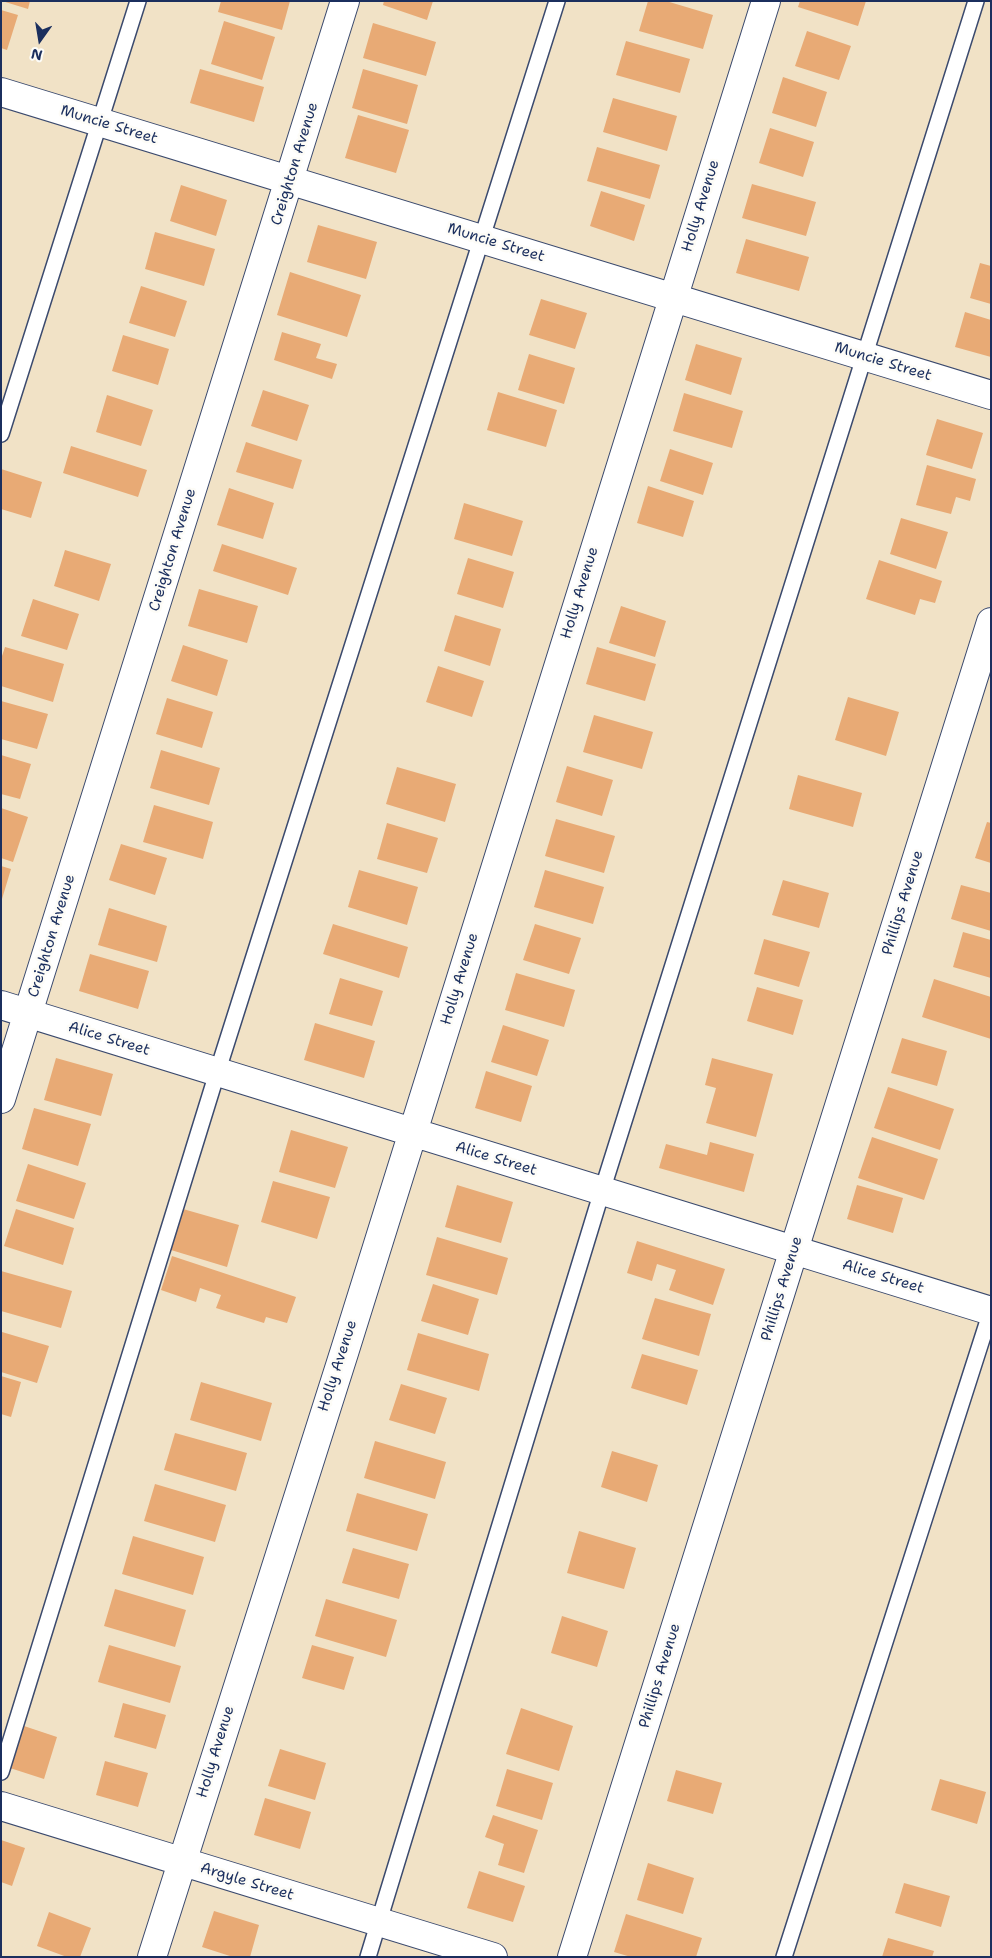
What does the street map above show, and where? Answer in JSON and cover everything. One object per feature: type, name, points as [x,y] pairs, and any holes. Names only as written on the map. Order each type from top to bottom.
[{"type":"street","name":"Creighton Avenue","points":[[1,1099],[345,1]]},
{"type":"street","name":"Holly Avenue","points":[[152,1957],[412,1134],[766,1]]},
{"type":"street","name":"Muncie Street","points":[[1,92],[991,395]]},
{"type":"street","name":"Phillips Avenue","points":[[572,1957],[991,622]]},
{"type":"street","name":"Alice Street","points":[[1,1005],[412,1134],[794,1249],[991,1311]]},
{"type":"street","name":"Argyle Street","points":[[1,1806],[493,1957]]},
{"type":"lane","points":[[1,434],[98,122],[138,1]]},
{"type":"lane","points":[[1,1772],[217,1073],[557,1]]},
{"type":"lane","points":[[368,1957],[602,1191],[976,1]]},
{"type":"lane","points":[[784,1957],[991,1311]]},
{"type":"building","points":[[2,1],[30,1],[28,9]]},
{"type":"building","points":[[221,1],[290,1],[282,30],[218,12]]},
{"type":"building","points":[[384,1],[433,1],[427,20],[383,5]]},
{"type":"building","points":[[648,1],[666,1],[713,15],[703,49],[639,31]]},
{"type":"building","points":[[800,1],[866,1],[858,26],[798,7]]},
{"type":"building","points":[[1,10],[18,15],[7,50],[1,48]]},
{"type":"building","points":[[224,21],[275,37],[262,80],[211,64]]},
{"type":"building","points":[[373,23],[436,42],[426,76],[363,58]]},
{"type":"building","points":[[807,31],[851,46],[839,80],[795,66]]},
{"type":"building","points":[[626,41],[690,59],[680,93],[616,75]]},
{"type":"building","points":[[200,69],[264,87],[254,122],[190,103]]},
{"type":"building","points":[[363,69],[418,85],[407,124],[352,108]]},
{"type":"building","points":[[783,77],[827,92],[816,127],[772,113]]},
{"type":"building","points":[[613,98],[677,116],[667,151],[603,132]]},
{"type":"building","points":[[358,115],[409,130],[396,173],[345,158]]},
{"type":"building","points":[[770,128],[814,142],[803,177],[759,163]]},
{"type":"building","points":[[597,147],[660,165],[650,199],[587,181]]},
{"type":"building","points":[[752,184],[816,202],[806,236],[742,218]]},
{"type":"building","points":[[181,185],[227,200],[216,236],[170,221]]},
{"type":"building","points":[[601,191],[645,205],[634,241],[590,226]]},
{"type":"building","points":[[318,225],[377,242],[366,279],[307,262]]},
{"type":"building","points":[[155,232],[215,249],[204,286],[145,269]]},
{"type":"building","points":[[746,239],[809,257],[799,291],[736,273]]},
{"type":"building","points":[[980,263],[991,266],[991,304],[970,298]]},
{"type":"building","points":[[290,272],[361,295],[347,337],[277,315]]},
{"type":"building","points":[[141,286],[187,301],[175,337],[129,323]]},
{"type":"building","points":[[541,299],[587,313],[575,349],[529,335]]},
{"type":"building","points":[[965,312],[991,320],[991,357],[955,347]]},
{"type":"building","points":[[282,332],[321,344],[316,358],[337,364],[332,379],[274,360]]},
{"type":"building","points":[[123,335],[169,349],[158,385],[112,371]]},
{"type":"building","points":[[696,344],[742,358],[731,395],[685,380]]},
{"type":"building","points":[[529,354],[575,368],[564,404],[518,390]]},
{"type":"building","points":[[263,390],[309,405],[297,441],[251,426]]},
{"type":"building","points":[[498,392],[557,410],[546,447],[487,430]]},
{"type":"building","points":[[684,393],[743,411],[732,448],[673,431]]},
{"type":"building","points":[[107,395],[153,410],[141,446],[96,432]]},
{"type":"building","points":[[937,419],[983,433],[972,469],[926,455]]},
{"type":"building","points":[[246,442],[302,460],[293,489],[236,472]]},
{"type":"building","points":[[71,446],[147,470],[138,497],[63,473]]},
{"type":"building","points":[[670,449],[713,463],[703,495],[660,481]]},
{"type":"building","points":[[927,465],[976,479],[970,501],[956,497],[951,514],[916,505]]},
{"type":"building","points":[[1,469],[42,482],[31,518],[1,509]]},
{"type":"building","points":[[648,486],[694,501],[683,537],[637,523]]},
{"type":"building","points":[[229,488],[274,503],[263,539],[217,525]]},
{"type":"building","points":[[464,503],[523,521],[512,556],[454,539]]},
{"type":"building","points":[[901,518],[948,532],[936,569],[890,554]]},
{"type":"building","points":[[222,544],[297,568],[288,595],[213,571]]},
{"type":"building","points":[[65,550],[111,564],[99,601],[54,586]]},
{"type":"building","points":[[468,558],[514,572],[503,608],[457,594]]},
{"type":"building","points":[[879,560],[942,581],[935,603],[920,599],[915,615],[866,599]]},
{"type":"building","points":[[199,589],[258,606],[247,643],[188,626]]},
{"type":"building","points":[[33,599],[79,614],[67,650],[21,636]]},
{"type":"building","points":[[621,606],[666,621],[655,657],[609,643]]},
{"type":"building","points":[[455,615],[501,629],[490,666],[444,651]]},
{"type":"building","points":[[183,645],[228,660],[217,696],[171,681]]},
{"type":"building","points":[[5,647],[64,664],[53,702],[1,686],[1,659]]},
{"type":"building","points":[[597,647],[656,664],[645,701],[586,684]]},
{"type":"building","points":[[438,666],[484,681],[472,717],[426,702]]},
{"type":"building","points":[[848,697],[899,712],[886,756],[835,740]]},
{"type":"building","points":[[167,698],[213,712],[202,748],[156,734]]},
{"type":"building","points":[[1,701],[48,714],[37,749],[1,739]]},
{"type":"building","points":[[594,715],[653,732],[642,769],[583,752]]},
{"type":"building","points":[[161,750],[220,768],[209,805],[150,788]]},
{"type":"building","points":[[1,755],[31,764],[20,799],[1,794]]},
{"type":"building","points":[[567,766],[613,780],[602,816],[556,802]]},
{"type":"building","points":[[397,767],[456,784],[445,822],[386,804]]},
{"type":"building","points":[[798,775],[862,793],[853,827],[789,809]]},
{"type":"building","points":[[154,805],[213,822],[203,859],[143,842]]},
{"type":"building","points":[[1,808],[28,817],[13,862],[1,858]]},
{"type":"building","points":[[556,819],[615,836],[604,873],[545,856]]},
{"type":"building","points":[[987,822],[991,823],[991,863],[975,858]]},
{"type":"building","points":[[387,823],[438,838],[427,873],[377,859]]},
{"type":"building","points":[[121,844],[167,858],[155,895],[109,880]]},
{"type":"building","points":[[1,866],[11,869],[2,899],[1,899]]},
{"type":"building","points":[[359,870],[418,887],[407,925],[348,907]]},
{"type":"building","points":[[545,870],[604,887],[593,924],[534,907]]},
{"type":"building","points":[[783,880],[829,893],[819,928],[772,915]]},
{"type":"building","points":[[961,885],[991,893],[991,931],[951,919]]},
{"type":"building","points":[[109,908],[167,926],[157,962],[98,945]]},
{"type":"building","points":[[333,924],[408,947],[399,978],[323,954]]},
{"type":"building","points":[[535,924],[581,938],[569,974],[523,960]]},
{"type":"building","points":[[963,932],[991,940],[991,978],[953,967]]},
{"type":"building","points":[[764,939],[810,952],[799,987],[754,974]]},
{"type":"building","points":[[90,954],[149,971],[138,1009],[79,991]]},
{"type":"building","points":[[516,973],[575,990],[564,1027],[505,1010]]},
{"type":"building","points":[[340,978],[383,991],[372,1026],[329,1014]]},
{"type":"building","points":[[934,979],[991,997],[991,1039],[922,1017]]},
{"type":"building","points":[[757,987],[803,1000],[793,1035],[747,1021]]},
{"type":"building","points":[[315,1023],[375,1041],[364,1078],[304,1060]]},
{"type":"building","points":[[503,1025],[549,1040],[537,1076],[491,1062]]},
{"type":"building","points":[[902,1038],[947,1051],[937,1086],[891,1073]]},
{"type":"building","points":[[56,1058],[113,1074],[101,1116],[44,1100]]},
{"type":"building","points":[[712,1058],[773,1074],[756,1137],[706,1123],[716,1088],[705,1085]]},
{"type":"building","points":[[486,1071],[532,1086],[521,1122],[475,1108]]},
{"type":"building","points":[[888,1087],[954,1109],[940,1150],[874,1128]]},
{"type":"building","points":[[34,1108],[91,1124],[78,1166],[22,1149]]},
{"type":"building","points":[[291,1130],[348,1147],[335,1188],[279,1172]]},
{"type":"building","points":[[872,1137],[938,1159],[924,1200],[858,1178]]},
{"type":"building","points":[[710,1142],[754,1154],[744,1192],[659,1168],[666,1144],[707,1155]]},
{"type":"building","points":[[28,1164],[86,1183],[74,1219],[16,1201]]},
{"type":"building","points":[[273,1181],[330,1197],[317,1239],[261,1222]]},
{"type":"building","points":[[457,1185],[513,1202],[501,1243],[445,1227]]},
{"type":"building","points":[[857,1185],[903,1198],[893,1233],[847,1219]]},
{"type":"building","points":[[16,1209],[74,1228],[63,1265],[4,1246]]},
{"type":"building","points":[[183,1209],[239,1225],[227,1267],[171,1250]]},
{"type":"building","points":[[437,1237],[508,1258],[497,1295],[426,1275]]},
{"type":"building","points":[[637,1241],[725,1269],[713,1305],[669,1290],[676,1270],[657,1264],[652,1281],[627,1273]]},
{"type":"building","points":[[172,1256],[296,1297],[287,1323],[266,1317],[264,1323],[216,1308],[221,1295],[200,1288],[196,1302],[161,1290]]},
{"type":"building","points":[[1,1271],[72,1291],[61,1328],[1,1311]]},
{"type":"building","points":[[433,1284],[479,1299],[468,1335],[421,1321]]},
{"type":"building","points":[[655,1298],[711,1314],[699,1356],[642,1339]]},
{"type":"building","points":[[2,1332],[49,1346],[37,1383],[1,1372]]},
{"type":"building","points":[[418,1333],[489,1354],[479,1391],[407,1370]]},
{"type":"building","points":[[642,1354],[698,1370],[687,1405],[631,1388]]},
{"type":"building","points":[[1,1376],[21,1382],[11,1417],[1,1414]]},
{"type":"building","points":[[201,1382],[272,1403],[261,1441],[190,1420]]},
{"type":"building","points":[[401,1384],[447,1398],[435,1434],[389,1420]]},
{"type":"building","points":[[175,1433],[247,1453],[236,1491],[164,1470]]},
{"type":"building","points":[[375,1441],[446,1462],[435,1499],[364,1478]]},
{"type":"building","points":[[612,1451],[658,1465],[647,1502],[601,1487]]},
{"type":"building","points":[[155,1484],[226,1505],[215,1542],[144,1521]]},
{"type":"building","points":[[357,1493],[428,1514],[417,1551],[346,1531]]},
{"type":"building","points":[[579,1531],[636,1548],[624,1589],[567,1573]]},
{"type":"building","points":[[133,1536],[204,1557],[193,1595],[122,1574]]},
{"type":"building","points":[[353,1548],[409,1564],[399,1599],[342,1583]]},
{"type":"building","points":[[115,1589],[186,1610],[175,1647],[104,1626]]},
{"type":"building","points":[[326,1599],[397,1620],[386,1657],[315,1636]]},
{"type":"building","points":[[562,1616],[608,1631],[597,1667],[551,1653]]},
{"type":"building","points":[[109,1645],[181,1666],[170,1703],[98,1682]]},
{"type":"building","points":[[312,1645],[354,1657],[344,1690],[302,1678]]},
{"type":"building","points":[[123,1703],[166,1715],[156,1749],[114,1737]]},
{"type":"building","points":[[521,1708],[573,1726],[559,1771],[506,1754]]},
{"type":"building","points":[[24,1726],[57,1737],[44,1779],[10,1768]]},
{"type":"building","points":[[280,1749],[326,1763],[315,1800],[268,1786]]},
{"type":"building","points":[[105,1761],[148,1773],[138,1807],[96,1795]]},
{"type":"building","points":[[507,1769],[553,1783],[542,1820],[496,1806]]},
{"type":"building","points":[[676,1770],[722,1783],[713,1814],[667,1801]]},
{"type":"building","points":[[940,1779],[986,1792],[977,1824],[931,1810]]},
{"type":"building","points":[[265,1798],[311,1812],[300,1849],[254,1835]]},
{"type":"building","points":[[493,1815],[538,1830],[524,1873],[498,1865],[504,1844],[485,1837]]},
{"type":"building","points":[[1,1840],[25,1848],[12,1886],[1,1882]]},
{"type":"building","points":[[648,1863],[694,1878],[683,1914],[637,1900]]},
{"type":"building","points":[[479,1871],[525,1886],[513,1922],[467,1908]]},
{"type":"building","points":[[904,1883],[950,1896],[941,1927],[895,1913]]},
{"type":"building","points":[[214,1911],[259,1925],[250,1957],[233,1957],[202,1947]]},
{"type":"building","points":[[49,1912],[91,1928],[80,1957],[67,1957],[37,1946]]},
{"type":"building","points":[[626,1914],[702,1938],[696,1957],[631,1957],[614,1952]]},
{"type":"building","points":[[888,1938],[934,1951],[932,1957],[882,1957]]}]
